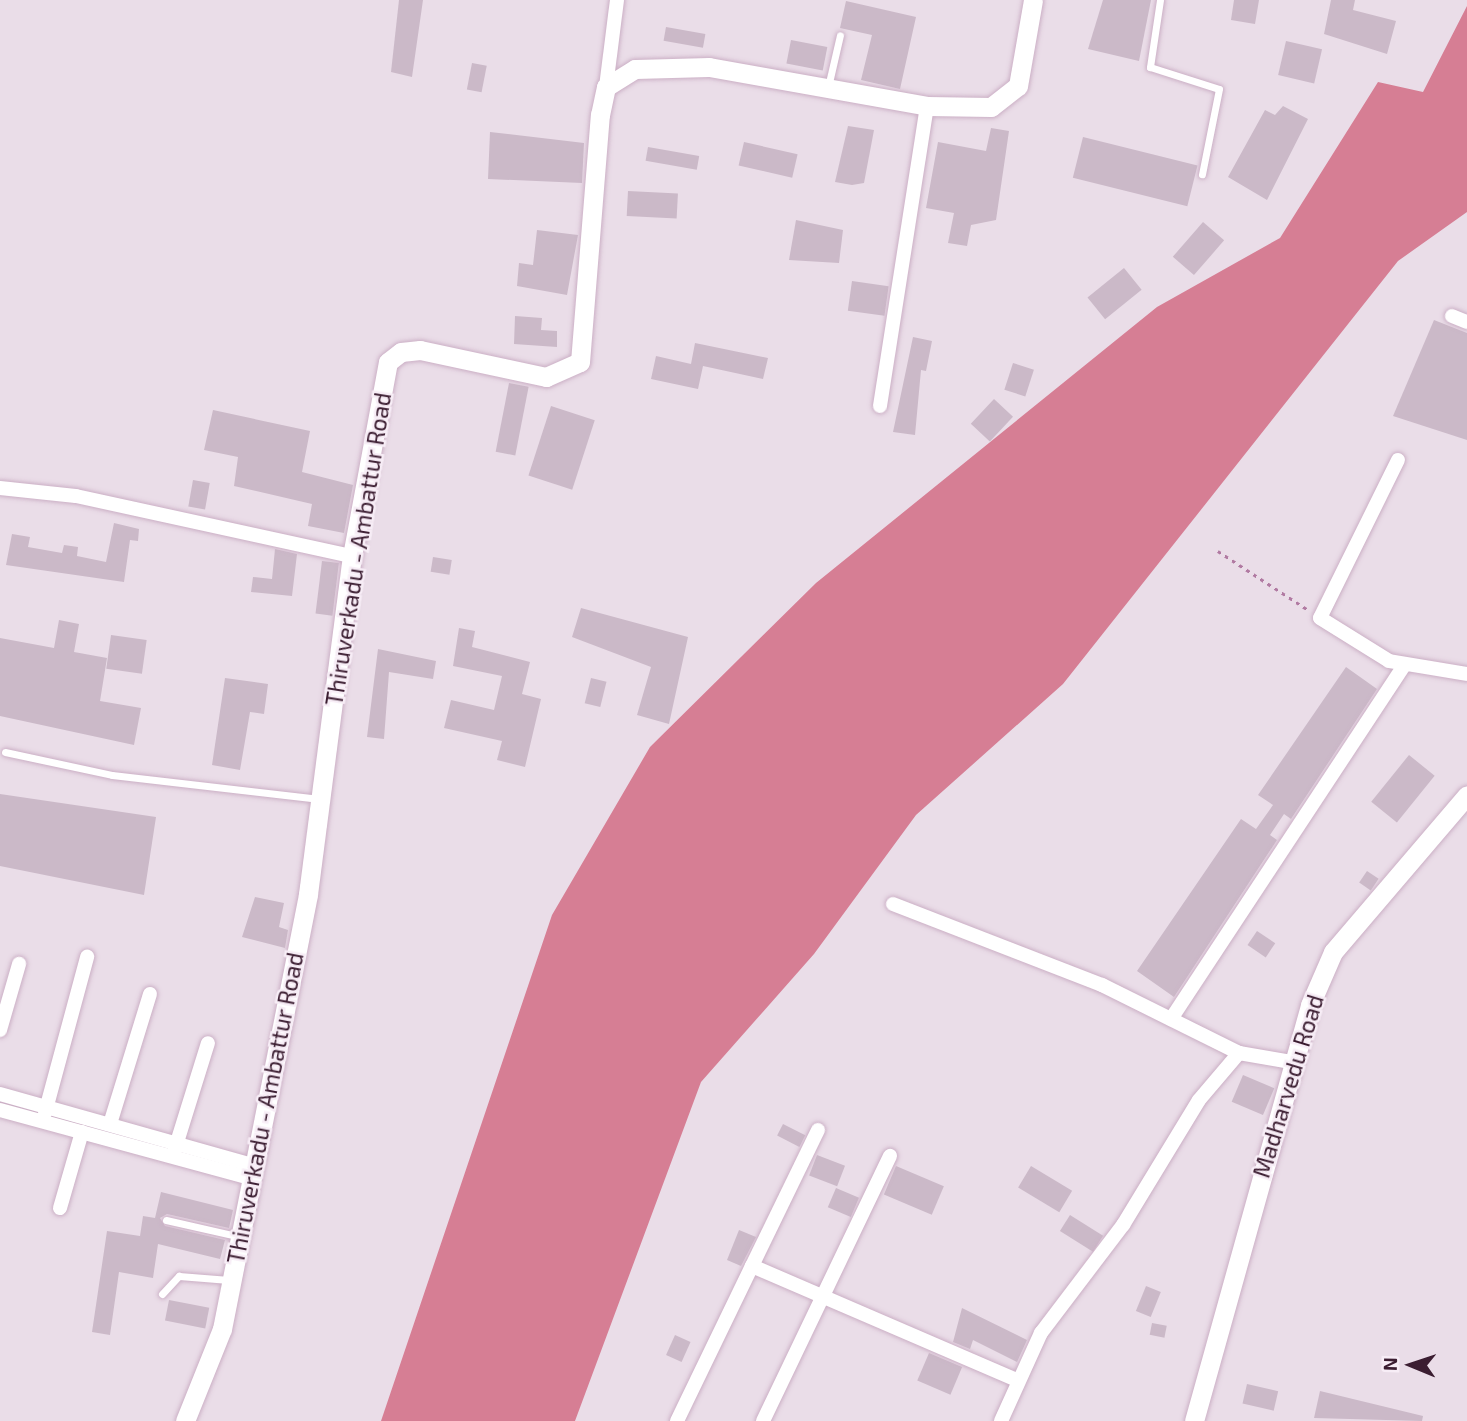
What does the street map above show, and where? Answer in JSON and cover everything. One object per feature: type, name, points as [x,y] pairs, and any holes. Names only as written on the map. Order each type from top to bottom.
[{"type":"main road","points":[[606,88],[635,69],[662,66],[709,67],[927,106],[991,107],[1018,86],[1033,0]]},
{"type":"main road","name":"Thiruverkadu - Ambattur Road","points":[[185,1421],[222,1329],[240,1237],[321,799],[352,556],[388,362],[401,352],[420,350],[546,377],[580,362],[606,88]]},
{"type":"main road","name":"Madharvedu Road","points":[[1195,1421],[1290,1062],[1332,952],[1467,795]]},
{"type":"street","points":[[606,88],[617,0]]},
{"type":"street","points":[[880,405],[927,106]]},
{"type":"street","points":[[1452,316],[1467,322]]},
{"type":"street","points":[[1398,460],[1320,618],[1404,666],[1467,674]]},
{"type":"street","points":[[0,488],[75,496],[352,556]]},
{"type":"street","points":[[1171,1019],[1404,666]]},
{"type":"street","points":[[893,904],[1102,985],[1239,1053],[1290,1062]]},
{"type":"street","points":[[42,1121],[86,957]]},
{"type":"street","points":[[0,1030],[19,964]]},
{"type":"street","points":[[110,1125],[150,994]]},
{"type":"street","points":[[174,1150],[208,1044]]},
{"type":"street","points":[[1001,1421],[1015,1379],[1123,1225],[1199,1100],[1239,1053]]},
{"type":"street","points":[[0,1094],[110,1125],[174,1150]]},
{"type":"street","points":[[0,1110],[82,1132],[174,1150],[251,1171]]},
{"type":"street","points":[[677,1421],[818,1130]]},
{"type":"street","points":[[60,1208],[82,1132]]},
{"type":"street","points":[[763,1421],[818,1299],[890,1156]]},
{"type":"street","points":[[752,1266],[818,1299],[1015,1379]]},
{"type":"lane","points":[[1160,0],[1150,67],[1219,89],[1202,174]]},
{"type":"lane","points":[[828,88],[841,35]]},
{"type":"lane","points":[[5,752],[112,775],[321,799]]},
{"type":"lane","points":[[166,1220],[240,1237]]},
{"type":"lane","points":[[163,1294],[179,1276],[231,1280]]},
{"type":"path","points":[[1218,551],[1320,618]]},
{"type":"shaded area","points":[[1467,6],[1467,212],[1398,261],[1063,684],[916,815],[814,954],[701,1082],[575,1421],[381,1421],[552,915],[650,747],[816,583],[1157,307],[1280,238],[1378,82],[1423,92]]},
{"type":"building","points":[[399,0],[423,0],[412,77],[391,72]]},
{"type":"building","points":[[1103,0],[1151,0],[1139,61],[1088,49]]},
{"type":"building","points":[[1234,0],[1259,0],[1255,24],[1231,20]]},
{"type":"building","points":[[1331,0],[1355,0],[1353,10],[1396,21],[1387,54],[1324,34]]},
{"type":"building","points":[[846,1],[916,17],[900,89],[861,80],[872,35],[840,28]]},
{"type":"building","points":[[666,27],[705,34],[703,48],[664,41]]},
{"type":"building","points":[[791,40],[827,47],[823,71],[786,64]]},
{"type":"building","points":[[1286,41],[1322,49],[1314,83],[1278,75]]},
{"type":"building","points":[[472,63],[487,66],[482,92],[467,90]]},
{"type":"building","points":[[1283,106],[1308,119],[1267,200],[1228,177],[1265,110],[1275,115]]},
{"type":"building","points":[[848,126],[874,130],[864,183],[852,185],[835,182]]},
{"type":"building","points":[[991,128],[1009,131],[996,220],[971,225],[967,246],[948,243],[954,213],[926,208],[938,142],[986,151]]},
{"type":"building","points":[[490,132],[584,143],[582,183],[488,179]]},
{"type":"building","points":[[1083,137],[1197,166],[1187,206],[1073,178]]},
{"type":"building","points":[[744,142],[798,154],[792,178],[739,165]]},
{"type":"building","points":[[648,147],[699,156],[697,170],[646,161]]},
{"type":"building","points":[[628,191],[678,194],[677,219],[627,216]]},
{"type":"building","points":[[796,220],[843,230],[839,263],[789,260]]},
{"type":"building","points":[[1203,222],[1224,240],[1194,275],[1173,257]]},
{"type":"building","points":[[537,230],[578,235],[567,295],[517,286],[519,263],[533,265]]},
{"type":"building","points":[[1124,268],[1142,290],[1105,319],[1087,298]]},
{"type":"building","points":[[852,281],[889,286],[884,316],[848,311]]},
{"type":"building","points":[[515,316],[542,318],[541,330],[557,331],[557,347],[514,344]]},
{"type":"building","points":[[1434,320],[1467,333],[1467,440],[1393,416]]},
{"type":"building","points":[[913,337],[932,341],[926,371],[921,370],[915,435],[893,432]]},
{"type":"building","points":[[695,343],[768,358],[763,379],[703,366],[698,389],[651,379],[656,356],[691,364]]},
{"type":"building","points":[[1013,363],[1034,370],[1025,396],[1004,390]]},
{"type":"building","points":[[509,383],[529,387],[515,456],[496,452]]},
{"type":"building","points":[[994,399],[1013,417],[990,442],[971,424]]},
{"type":"building","points":[[551,406],[595,420],[572,490],[528,475]]},
{"type":"building","points":[[213,410],[310,431],[302,472],[353,485],[344,533],[308,526],[312,504],[234,486],[238,457],[204,450]]},
{"type":"building","points":[[193,480],[210,483],[205,510],[188,507]]},
{"type":"building","points":[[114,523],[139,529],[138,541],[130,540],[124,582],[6,565],[12,534],[30,537],[28,547],[62,553],[64,545],[78,547],[77,556],[106,562]]},
{"type":"building","points":[[275,549],[297,554],[292,596],[251,592],[253,577],[272,579]]},
{"type":"building","points":[[433,557],[452,560],[449,575],[431,572]]},
{"type":"building","points":[[322,561],[339,563],[332,616],[316,614]]},
{"type":"building","points":[[581,608],[688,637],[669,724],[637,715],[651,667],[572,637]]},
{"type":"building","points":[[59,620],[79,624],[74,652],[107,658],[100,701],[141,708],[134,745],[0,716],[0,638],[54,648]]},
{"type":"building","points":[[459,628],[475,631],[472,647],[530,662],[522,694],[541,699],[525,767],[497,760],[502,741],[444,728],[451,700],[494,710],[502,676],[453,666]]},
{"type":"building","points":[[111,635],[147,640],[142,674],[106,669]]},
{"type":"building","points":[[378,649],[436,661],[433,679],[389,672],[384,739],[367,737]]},
{"type":"building","points":[[1346,667],[1377,689],[1291,819],[1284,814],[1270,835],[1277,840],[1174,997],[1137,971],[1241,819],[1256,829],[1273,805],[1258,795]]},
{"type":"building","points":[[225,678],[268,684],[264,714],[250,712],[240,770],[212,765]]},
{"type":"building","points":[[591,678],[607,682],[600,707],[585,703]]},
{"type":"building","points":[[1409,755],[1435,776],[1397,822],[1371,802]]},
{"type":"building","points":[[0,794],[156,817],[144,895],[0,866]]},
{"type":"building","points":[[1367,871],[1379,879],[1371,890],[1359,883]]},
{"type":"building","points":[[255,897],[284,903],[279,927],[288,930],[285,948],[242,937]]},
{"type":"building","points":[[1257,931],[1275,943],[1266,957],[1247,945]]},
{"type":"building","points":[[1243,1075],[1274,1088],[1263,1115],[1232,1102]]},
{"type":"building","points":[[783,1124],[805,1135],[799,1147],[777,1136]]},
{"type":"building","points":[[817,1155],[845,1166],[837,1186],[809,1176]]},
{"type":"building","points":[[896,1166],[944,1186],[932,1215],[884,1195]]},
{"type":"building","points":[[1031,1166],[1072,1191],[1059,1212],[1018,1187]]},
{"type":"building","points":[[836,1188],[859,1198],[851,1217],[828,1207]]},
{"type":"building","points":[[161,1192],[233,1210],[229,1228],[167,1214],[160,1218],[165,1226],[225,1240],[220,1259],[158,1244],[153,1278],[119,1272],[110,1335],[92,1332],[107,1231],[140,1236],[143,1216],[155,1218]]},
{"type":"building","points":[[1070,1215],[1103,1236],[1093,1252],[1060,1231]]},
{"type":"building","points":[[739,1230],[756,1237],[741,1266],[727,1260]]},
{"type":"building","points":[[1146,1286],[1161,1292],[1151,1317],[1136,1311]]},
{"type":"building","points":[[169,1300],[209,1308],[205,1328],[165,1321]]},
{"type":"building","points":[[962,1308],[1027,1340],[1017,1362],[973,1340],[970,1349],[953,1342]]},
{"type":"building","points":[[1152,1323],[1167,1326],[1164,1338],[1150,1335]]},
{"type":"building","points":[[675,1335],[691,1342],[682,1362],[666,1355]]},
{"type":"building","points":[[929,1353],[962,1367],[950,1395],[917,1381]]},
{"type":"building","points":[[1247,1384],[1278,1391],[1274,1411],[1243,1403]]},
{"type":"building","points":[[1320,1391],[1423,1416],[1422,1421],[1314,1418]]}]
